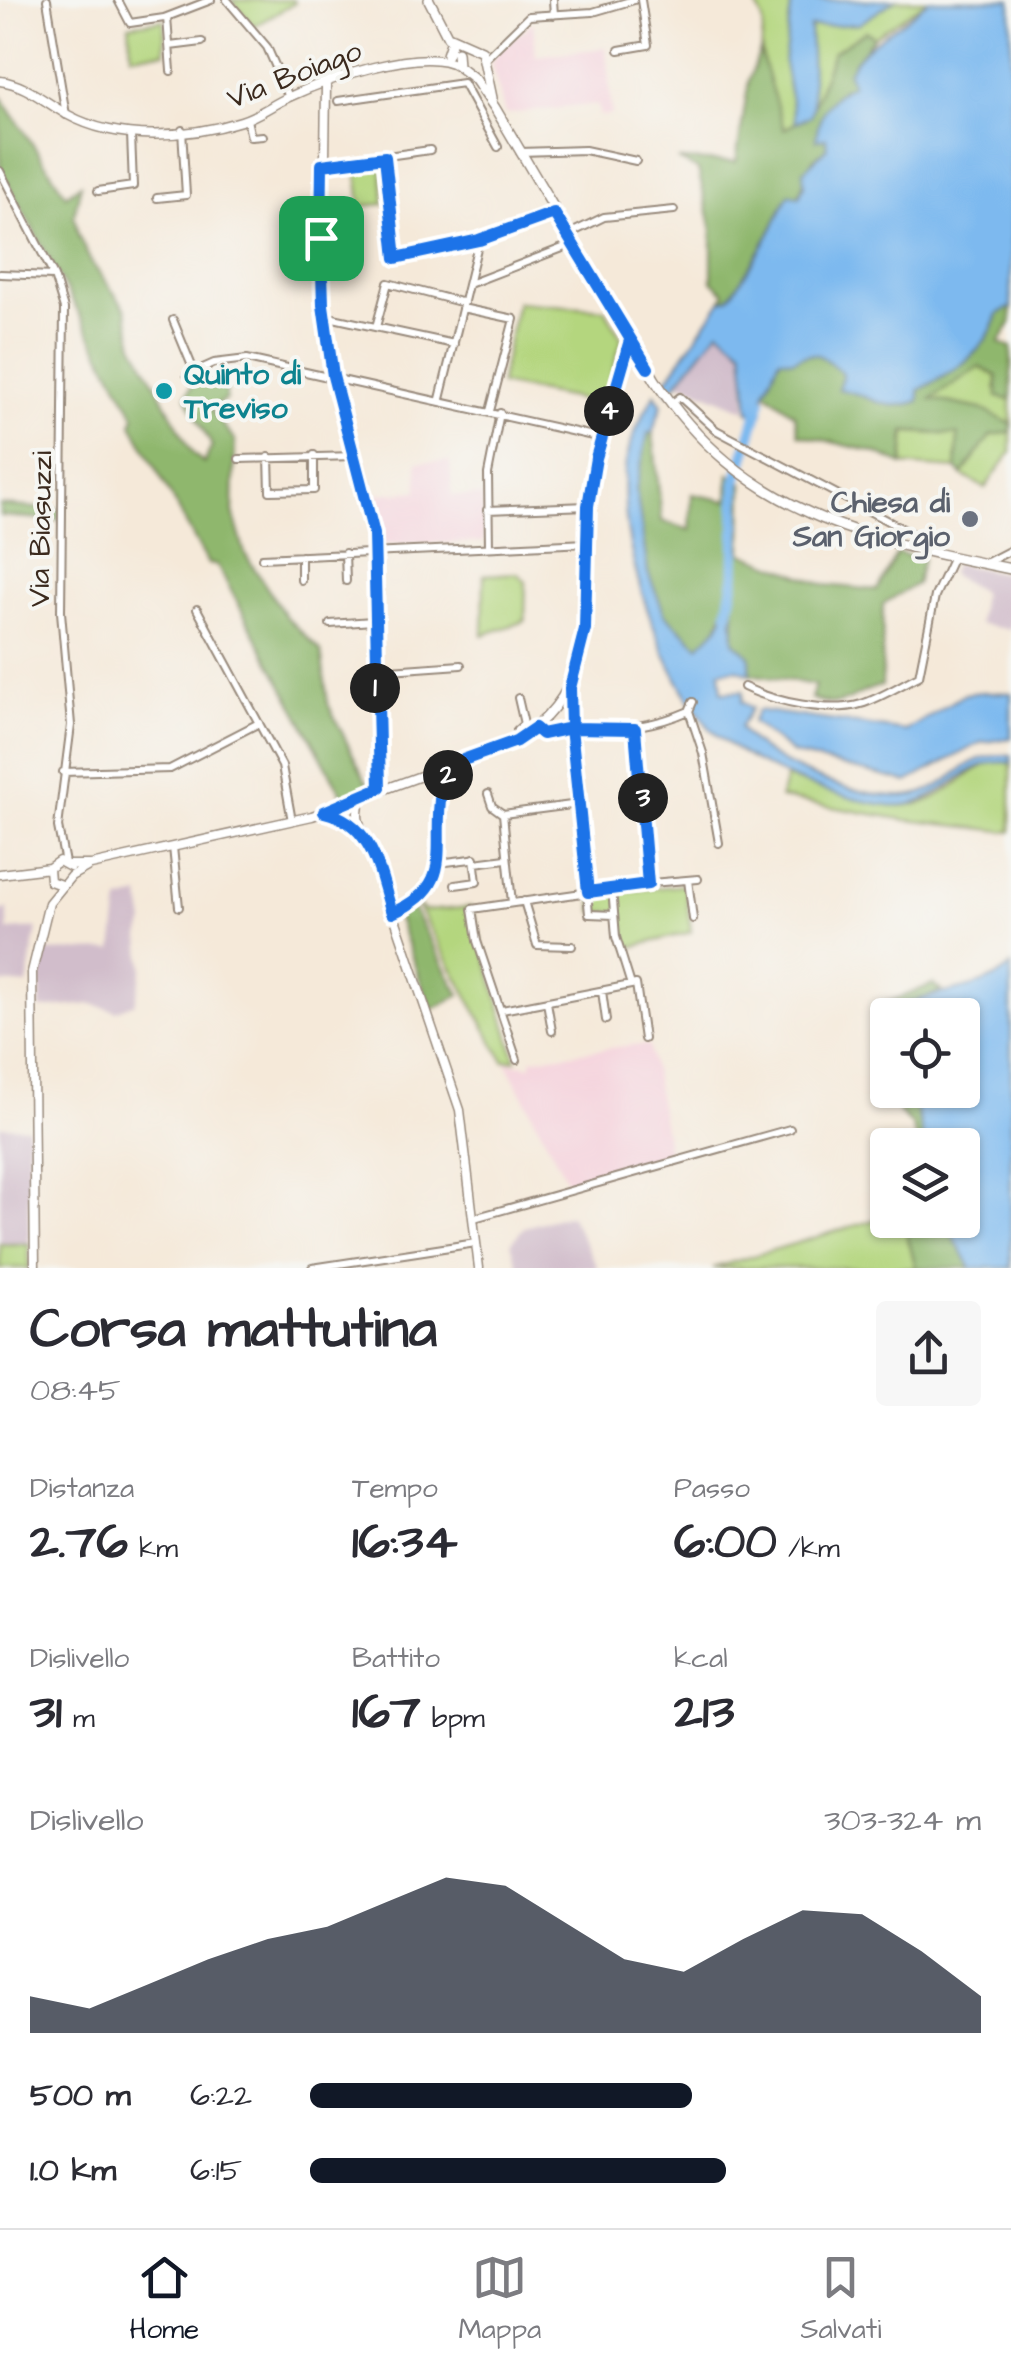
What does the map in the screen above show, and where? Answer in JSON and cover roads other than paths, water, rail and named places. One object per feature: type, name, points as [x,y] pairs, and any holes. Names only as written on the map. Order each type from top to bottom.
[{"type":"main road","points":[[428,0],[449,40],[450,55],[465,78],[495,108]]},
{"type":"main road","points":[[449,40],[472,46],[484,63],[495,108],[518,153],[688,427],[746,478],[806,514],[896,543],[1011,569]]},
{"type":"main road","points":[[450,55],[472,46]]},
{"type":"main road","name":"Via Boiago","points":[[0,81],[20,86],[102,131],[131,134],[247,120],[288,97],[374,66],[450,55],[458,66]]},
{"type":"main road","points":[[465,78],[484,63]]},
{"type":"main road","points":[[326,86],[322,165],[324,316],[333,376],[374,552],[374,671],[380,788]]},
{"type":"main road","points":[[23,874],[66,864],[91,865],[324,812],[380,788],[481,754],[535,728],[570,688],[585,629],[588,506],[630,336]]},
{"type":"main road","points":[[352,818],[362,797]]},
{"type":"main road","points":[[346,803],[372,851],[454,1087],[466,1140],[479,1268]]},
{"type":"main road","points":[[324,812],[352,818]]},
{"type":"main road","points":[[66,864],[71,876]]},
{"type":"main road","points":[[49,903],[71,876],[91,865]]},
{"type":"main road","points":[[35,1268],[30,997],[36,950],[49,903],[51,866]]},
{"type":"main road","points":[[0,874],[23,874],[62,885]]},
{"type":"street","points":[[47,0],[66,114]]},
{"type":"street","points":[[118,0],[130,23],[167,17],[211,0]]},
{"type":"street","points":[[227,0],[261,37],[288,97]]},
{"type":"street","points":[[553,0],[554,16]]},
{"type":"street","points":[[484,63],[498,43],[525,18],[637,0],[648,46],[619,50]]},
{"type":"street","points":[[167,17],[171,71]]},
{"type":"street","points":[[170,46],[202,42]]},
{"type":"street","points":[[472,46],[498,43]]},
{"type":"street","points":[[338,101],[465,78],[498,146]]},
{"type":"street","points":[[247,120],[251,137],[263,136]]},
{"type":"street","points":[[157,198],[186,195],[182,130]]},
{"type":"street","points":[[98,190],[133,186],[131,134]]},
{"type":"street","points":[[518,153],[529,149],[585,150],[636,161]]},
{"type":"street","points":[[322,165],[430,150]]},
{"type":"street","points":[[385,157],[396,258],[479,240],[554,213]]},
{"type":"street","name":"Via Biasuzzi","points":[[0,171],[54,276],[64,308],[61,612],[70,725],[58,840],[51,866]]},
{"type":"street","points":[[567,234],[604,217],[674,210]]},
{"type":"street","points":[[440,399],[479,240]]},
{"type":"street","points":[[468,285],[573,244]]},
{"type":"street","points":[[0,274],[54,276]]},
{"type":"street","points":[[376,327],[388,284],[514,319],[490,411]]},
{"type":"street","points":[[324,316],[454,344]]},
{"type":"street","points":[[173,320],[190,373],[214,363],[248,359],[602,438]]},
{"type":"street","points":[[671,404],[680,397],[716,430],[923,540],[924,550]]},
{"type":"street","points":[[489,548],[488,474],[500,413]]},
{"type":"street","points":[[269,457],[270,490],[314,490],[314,456]]},
{"type":"street","points":[[239,458],[354,456]]},
{"type":"street","points":[[487,510],[588,506]]},
{"type":"street","points":[[896,543],[900,530]]},
{"type":"street","points":[[262,558],[588,543]]},
{"type":"street","points":[[989,562],[1011,550]]},
{"type":"street","points":[[345,553],[346,581]]},
{"type":"street","points":[[301,556],[301,580]]},
{"type":"street","points":[[744,686],[758,694],[847,707],[872,700],[918,676],[938,586],[953,556]]},
{"type":"street","points":[[197,609],[286,776],[292,821]]},
{"type":"street","points":[[330,624],[373,621]]},
{"type":"street","points":[[374,671],[461,664]]},
{"type":"street","points":[[570,688],[591,916],[614,915]]},
{"type":"street","points":[[518,698],[524,724],[517,730],[521,738]]},
{"type":"street","points":[[535,728],[542,734],[571,728],[635,729],[689,710],[693,702]]},
{"type":"street","points":[[689,710],[704,753],[719,843]]},
{"type":"street","points":[[63,772],[170,769],[259,723]]},
{"type":"street","points":[[635,729],[651,882]]},
{"type":"street","points":[[441,788],[452,764]]},
{"type":"street","points":[[392,913],[426,893],[438,862],[441,788],[437,769]]},
{"type":"street","points":[[488,794],[492,806],[504,814],[579,804]]},
{"type":"street","points":[[504,814],[512,903]]},
{"type":"street","name":"Via Biasuzzi","points":[[58,840],[66,864]]},
{"type":"street","points":[[172,847],[179,907]]},
{"type":"street","points":[[438,862],[506,859]]},
{"type":"street","points":[[455,885],[477,882],[473,860]]},
{"type":"street","points":[[518,1060],[477,941],[472,909],[651,882],[698,879]]},
{"type":"street","points":[[688,880],[692,919]]},
{"type":"street","points":[[612,888],[614,915],[631,985]]},
{"type":"street","points":[[524,901],[537,945],[572,946]]},
{"type":"street","points":[[502,1010],[636,984],[644,1038]]},
{"type":"street","points":[[602,991],[606,1020]]},
{"type":"street","points":[[546,1002],[552,1031]]},
{"type":"street","points":[[474,1218],[600,1179],[790,1129]]},
{"type":"street","points":[[312,1268],[476,1243]]},
{"type":"water","points":[[792,0],[895,0],[859,24],[810,27],[813,107],[810,116],[795,123],[784,63]]},
{"type":"water","points":[[928,0],[1011,0],[1011,307],[998,314],[977,351],[919,390],[919,401],[886,404],[838,389],[843,374],[825,359],[808,354],[793,360],[780,358],[765,391],[762,414],[749,412],[743,350],[719,330],[669,393],[664,384],[721,301],[729,298],[745,274],[786,199],[790,194],[799,197],[804,185],[803,171],[827,148],[826,138],[816,140],[819,122],[831,100],[852,85],[848,72],[865,50]]},
{"type":"water","points":[[655,394],[662,405],[652,433],[648,433],[636,489],[648,573],[665,615],[699,646],[718,627],[732,599],[734,642],[750,656],[750,674],[737,669],[720,671],[722,692],[743,691],[742,702],[752,708],[740,727],[753,742],[772,756],[823,780],[851,789],[902,796],[935,788],[981,759],[1011,755],[1011,763],[978,767],[923,800],[887,805],[841,795],[788,776],[738,751],[704,721],[657,636],[628,534],[626,461]]},
{"type":"water","points":[[1011,693],[1011,738],[980,743],[907,782],[793,754],[752,722],[758,710],[906,731],[965,694]]},
{"type":"water","points":[[1011,966],[1011,1268],[971,1268],[954,1238],[980,1238],[980,1128],[921,1128],[916,1108],[980,1108],[980,998],[925,998],[973,986]]},
{"type":"waterway","points":[[728,612],[735,576],[736,483],[761,401]]},
{"type":"place","name":"Quinto di Treviso","points":[[164,391]]},
{"type":"place","name":"Chiesa di San Giorgio","points":[[970,519]]}]
